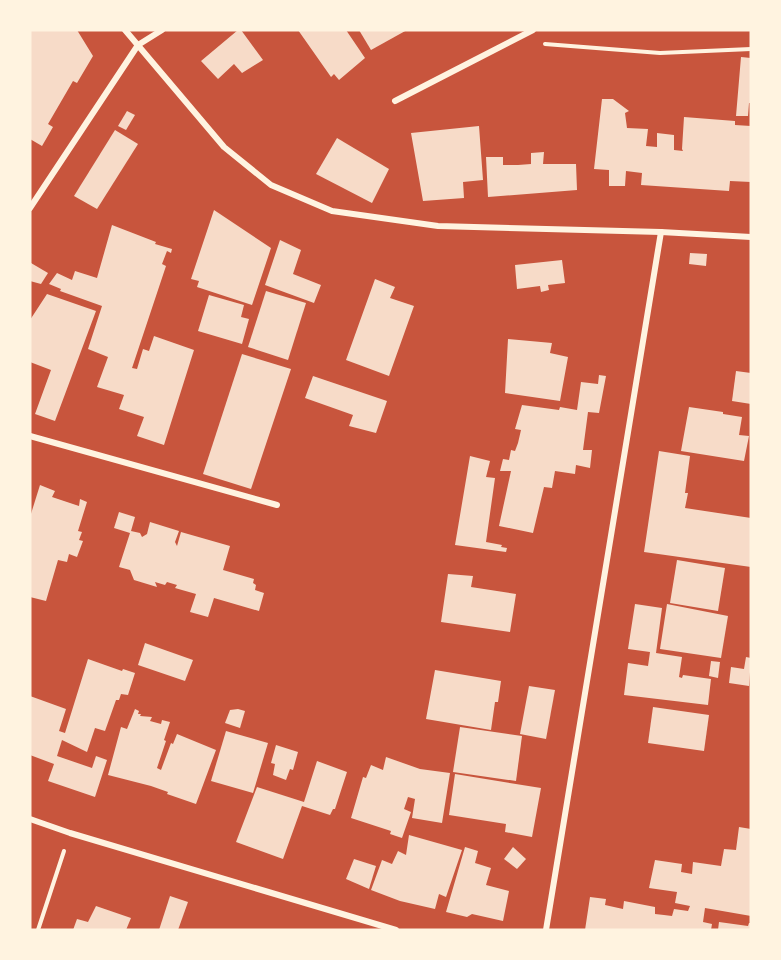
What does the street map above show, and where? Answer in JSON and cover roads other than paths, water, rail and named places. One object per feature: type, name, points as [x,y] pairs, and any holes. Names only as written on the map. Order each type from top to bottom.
[{"type":"street","points":[[125,30],[224,147],[271,185],[332,211],[438,226],[661,232],[751,237]]},
{"type":"street","points":[[30,208],[138,45],[162,30]]},
{"type":"street","points":[[395,101],[533,30]]},
{"type":"street","points":[[546,930],[661,232]]},
{"type":"street","points":[[30,436],[277,505]]},
{"type":"street","points":[[30,819],[396,930]]}]
